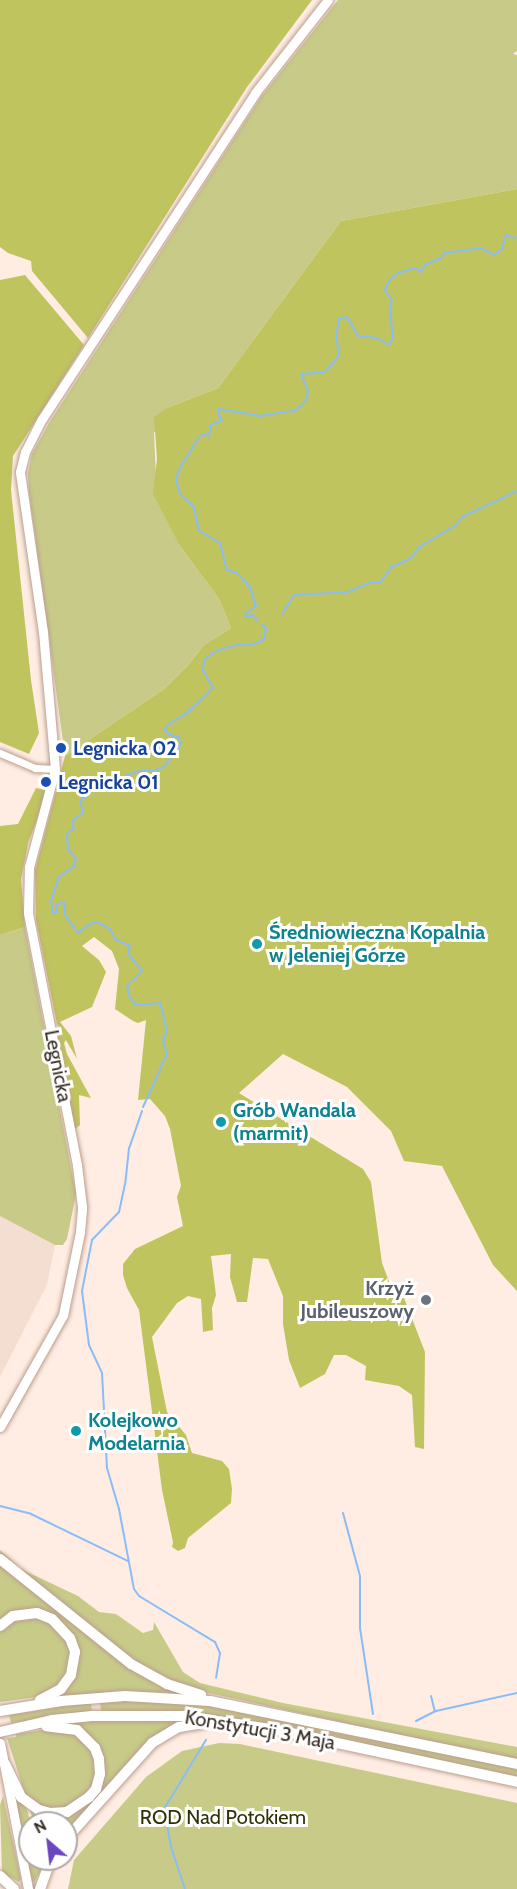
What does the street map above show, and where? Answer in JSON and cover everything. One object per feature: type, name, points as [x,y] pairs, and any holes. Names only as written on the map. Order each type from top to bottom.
[{"type":"main road","name":"Legnicka","points":[[0,1427],[63,1315],[82,1217],[77,1165],[27,903],[32,854],[49,799],[55,769],[49,692],[20,472],[25,452],[42,419],[255,93],[328,0]]},
{"type":"main road","points":[[0,1559],[105,1646],[140,1670],[182,1689],[250,1708]]},
{"type":"main road","points":[[0,1626],[18,1615],[42,1614],[52,1618],[65,1630],[75,1652],[71,1674],[61,1689],[50,1696],[4,1710]]},
{"type":"main road","name":"Konstytucji 3 Maja","points":[[4,1710],[125,1696],[170,1697],[250,1708],[517,1764]]},
{"type":"main road","name":"Konstytucji 3 Maja","points":[[0,1732],[60,1719],[129,1714],[183,1716],[249,1725],[517,1782]]},
{"type":"main road","points":[[78,1826],[152,1743],[166,1733],[179,1727],[199,1723],[249,1725]]},
{"type":"main road","points":[[2,1767],[21,1797],[33,1808],[50,1813],[62,1813],[76,1808],[93,1793],[99,1779],[97,1753],[88,1739],[77,1730],[50,1726],[13,1729]]},
{"type":"main road","points":[[0,1743],[2,1767],[28,1889]]},
{"type":"main road","points":[[40,1889],[47,1871]]},
{"type":"main road","points":[[0,1875],[14,1889]]},
{"type":"street","points":[[0,753],[34,768],[55,769]]},
{"type":"shaded area","points":[[0,1216],[55,1245],[47,1285],[0,1377]]},
{"type":"green space","points":[[0,0],[312,0],[247,87],[88,338],[32,271],[31,261],[8,253],[0,247]]},
{"type":"green space","points":[[338,0],[517,0],[517,51],[513,54],[517,55],[517,189],[341,221],[218,388],[167,408],[154,433],[156,475],[180,546],[219,599],[231,628],[204,645],[164,689],[65,756],[29,492],[28,473],[32,454],[49,423],[261,97]]},
{"type":"green space","points":[[517,189],[517,1291],[493,1265],[442,1166],[404,1161],[391,1131],[347,1087],[283,1054],[239,1093],[363,1169],[371,1182],[382,1263],[392,1289],[404,1298],[425,1352],[424,1449],[415,1447],[412,1395],[399,1386],[365,1380],[366,1366],[346,1355],[334,1355],[325,1374],[300,1388],[289,1360],[283,1324],[283,1296],[268,1259],[253,1258],[247,1302],[237,1302],[230,1277],[231,1254],[211,1256],[216,1295],[212,1308],[213,1330],[203,1332],[201,1299],[188,1296],[177,1303],[152,1337],[167,1412],[186,1435],[192,1453],[222,1461],[229,1469],[232,1489],[231,1503],[188,1538],[185,1548],[178,1551],[172,1547],[173,1542],[162,1490],[139,1310],[123,1275],[123,1264],[135,1249],[183,1226],[177,1197],[181,1186],[170,1129],[165,1116],[150,1099],[138,1100],[146,1020],[138,1023],[115,1009],[119,969],[112,951],[94,937],[82,946],[99,960],[106,972],[92,1007],[60,1022],[71,1036],[77,1059],[66,1040],[64,1043],[67,1054],[91,1098],[79,1095],[80,1125],[75,1129],[57,1039],[61,1031],[57,1024],[36,920],[35,871],[65,756],[164,689],[204,645],[231,628],[219,599],[180,546],[153,494],[157,459],[154,417],[167,408],[218,388],[341,221]]},
{"type":"green space","points":[[25,275],[84,345],[13,456],[11,490],[31,680],[39,733],[29,754],[0,742],[0,280]]},
{"type":"green space","points":[[36,788],[45,790],[43,804],[28,843],[21,880],[25,927],[0,935],[0,826],[18,824]]},
{"type":"green space","points":[[25,927],[76,1194],[67,1239],[63,1245],[55,1245],[0,1216],[0,935]]},
{"type":"green space","points":[[0,1550],[21,1569],[78,1596],[99,1612],[116,1614],[143,1633],[153,1630],[154,1622],[183,1672],[200,1683],[283,1703],[517,1747],[517,1761],[191,1689],[142,1667],[0,1554]]},
{"type":"green space","points":[[0,1564],[180,1693],[126,1692],[58,1697],[77,1664],[53,1616],[0,1621]]},
{"type":"green space","points":[[28,1616],[50,1621],[71,1647],[71,1664],[59,1686],[44,1696],[0,1702],[0,1630],[6,1624]]},
{"type":"green space","points":[[100,1701],[201,1704],[517,1768],[517,1778],[184,1712],[101,1711]]},
{"type":"green space","points":[[91,1702],[92,1712],[11,1723],[9,1715]]},
{"type":"green space","points":[[92,1720],[185,1721],[178,1724],[78,1823],[78,1811],[30,1810],[78,1810],[103,1768],[72,1723]]},
{"type":"green space","points":[[56,1728],[72,1731],[92,1750],[97,1770],[93,1788],[66,1809],[50,1810],[27,1800],[7,1738],[16,1737],[16,1734]]},
{"type":"green space","name":"ROD Nad Potokiem","points":[[219,1743],[240,1744],[517,1803],[517,1889],[68,1889],[72,1871],[78,1871],[78,1855],[146,1777],[182,1751]]},
{"type":"green space","points":[[14,1795],[27,1811],[18,1811],[18,1816]]},
{"type":"green space","points":[[3,1796],[21,1879],[19,1882],[2,1873],[0,1805]]},
{"type":"green space","points":[[28,1871],[40,1871],[34,1882],[30,1881]]},
{"type":"waterway","points":[[257,620],[253,615],[246,617],[245,614],[256,606],[250,587],[237,573],[227,570],[220,543],[199,531],[194,507],[180,494],[176,479],[181,466],[198,439],[203,434],[209,437],[211,425],[222,420],[218,414],[219,409],[260,416],[296,410],[306,401],[308,391],[301,374],[325,372],[339,356],[336,335],[339,319],[347,317],[358,336],[377,338],[389,345],[393,338],[390,307],[392,301],[385,290],[390,279],[398,273],[416,268],[421,272],[425,265],[441,258],[445,253],[481,248],[494,255],[502,249],[506,235],[517,238]]},
{"type":"waterway","points":[[282,614],[294,595],[348,592],[368,583],[380,583],[391,567],[411,558],[419,547],[456,525],[462,517],[517,491]]},
{"type":"waterway","points":[[143,1107],[167,1054],[163,1040],[167,1031],[160,1003],[136,1005],[130,998],[127,986],[142,971],[128,954],[130,946],[116,940],[110,929],[93,922],[78,933],[65,915],[65,903],[61,902],[56,906],[56,912],[53,913],[51,901],[59,877],[74,866],[76,859],[68,849],[67,834],[74,828],[72,823],[74,819],[83,813],[80,801],[103,783],[140,771],[154,771],[165,766],[181,743],[178,737],[170,735],[165,730],[166,726],[188,712],[213,688],[203,670],[204,660],[216,651],[239,644],[249,645],[260,642],[264,638],[266,629],[262,625]]},
{"type":"waterway","points":[[142,1111],[129,1148],[119,1212],[92,1240],[82,1291],[89,1345],[102,1373],[107,1468],[119,1509],[134,1589],[139,1596],[215,1642],[220,1653],[216,1678]]},
{"type":"waterway","points":[[0,1506],[31,1514],[128,1561]]},
{"type":"waterway","points":[[343,1513],[360,1576],[360,1628],[373,1714]]},
{"type":"waterway","points":[[416,1721],[436,1711],[517,1693]]},
{"type":"waterway","points":[[431,1696],[435,1712]]},
{"type":"waterway","points":[[185,1889],[171,1847],[164,1809],[206,1740]]},
{"type":"place","name":"Legnicka 02","points":[[61,748]]},
{"type":"place","name":"Legnicka 01","points":[[46,782]]},
{"type":"place","name":"Średniowieczna Kopalnia w Jeleniej Górze","points":[[257,944]]},
{"type":"place","name":"Grób Wandala (marmit)","points":[[221,1122]]},
{"type":"place","name":"Krzyż Jubileuszowy","points":[[426,1300]]},
{"type":"place","name":"Kolejkowo Modelarnia","points":[[76,1431]]}]
